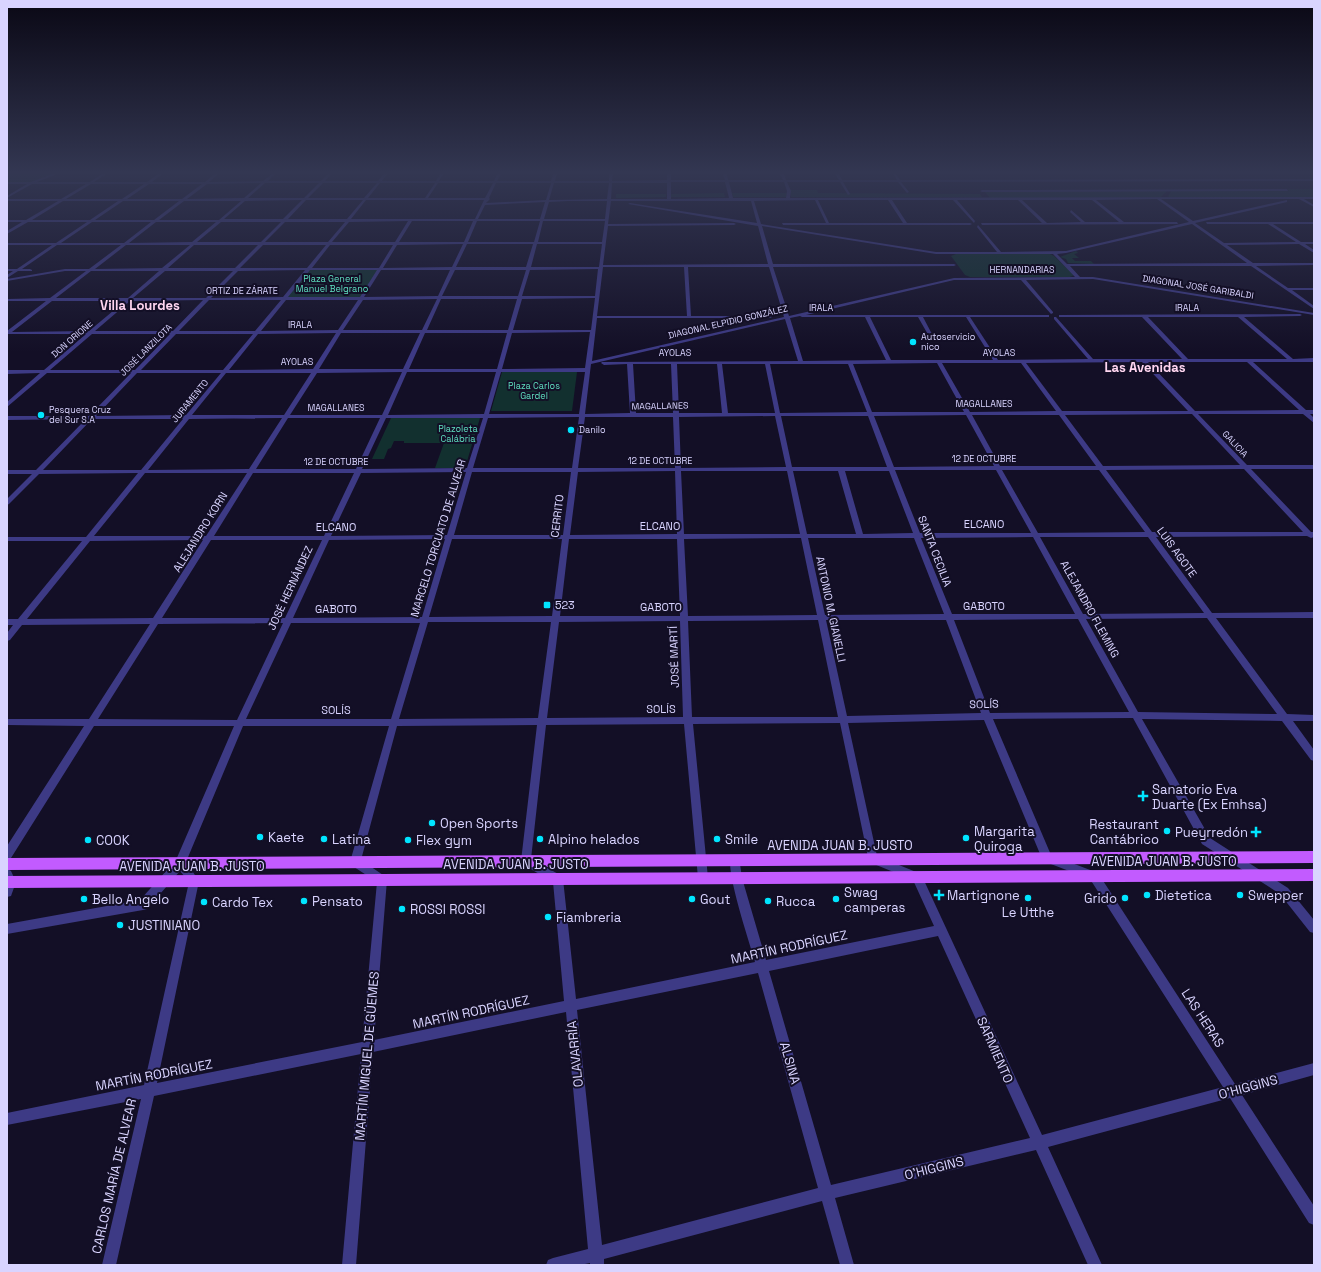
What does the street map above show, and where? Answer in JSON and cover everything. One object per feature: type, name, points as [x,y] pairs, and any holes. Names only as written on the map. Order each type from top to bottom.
[{"type":"main road","name":"AVENIDA JUAN B. JUSTO","points":[[7,864],[1314,857]]},
{"type":"main road","name":"AVENIDA JUAN B. JUSTO","points":[[8,883],[1314,875]]},
{"type":"street","points":[[7,278],[72,233]]},
{"type":"street","points":[[7,333],[138,233]]},
{"type":"street","name":"DON ORIONE","points":[[7,406],[205,233]]},
{"type":"street","name":"JOSÉ LANZILOTA","points":[[7,503],[271,233]]},
{"type":"street","name":"JURAMENTO","points":[[7,638],[144,472],[256,332],[338,233]]},
{"type":"street","name":"ALEJANDRO KORN","points":[[7,855],[403,233]]},
{"type":"street","name":"JOSÉ HERNÁNDEZ","points":[[7,929],[143,905],[180,863],[240,723],[470,233]]},
{"type":"street","name":"MARCELO TORCUATO DE ALVEAR","points":[[355,862],[394,722],[486,416],[538,233]]},
{"type":"street","name":"CERRITO","points":[[526,861],[555,618],[605,233]]},
{"type":"street","points":[[761,233],[800,362]]},
{"type":"street","points":[[819,233],[944,253],[958,270]]},
{"type":"street","points":[[986,233],[1000,253]]},
{"type":"street","points":[[1054,253],[1066,252],[1148,233]]},
{"type":"street","points":[[1208,233],[1314,308]]},
{"type":"street","points":[[1286,233],[1314,252]]},
{"type":"street","points":[[7,244],[604,243]]},
{"type":"street","points":[[1223,244],[1314,243]]},
{"type":"street","name":"HERNANDARIAS","points":[[944,253],[1054,253]]},
{"type":"street","points":[[1054,253],[1079,278]]},
{"type":"street","name":"HERNANDARIAS","points":[[1066,265],[1314,264]]},
{"type":"street","points":[[7,278],[61,270],[380,270],[686,266],[954,265]]},
{"type":"street","points":[[686,266],[688,317]]},
{"type":"street","points":[[7,270],[30,270]]},
{"type":"street","name":"HERNANDARIAS","points":[[964,277],[1079,278]]},
{"type":"street","name":"DIAGONAL ELPIDIO GONZÁLEZ","points":[[589,363],[786,316],[964,277]]},
{"type":"street","points":[[1022,278],[1049,314]]},
{"type":"street","name":"DIAGONAL JOSÉ GARIBALDI","points":[[1079,278],[1093,278],[1314,315]]},
{"type":"street","points":[[1287,289],[1314,289]]},
{"type":"street","name":"ORTIZ DE ZÁRATE","points":[[7,300],[597,297]]},
{"type":"street","name":"IRALA","points":[[595,318],[967,316],[1049,314],[1058,317],[1143,315],[1314,315]]},
{"type":"street","points":[[1143,315],[1187,360]]},
{"type":"street","points":[[867,316],[889,362]]},
{"type":"street","points":[[920,316],[932,338]]},
{"type":"street","points":[[967,316],[998,362]]},
{"type":"street","points":[[1240,316],[1292,360]]},
{"type":"street","points":[[1058,317],[1092,362]]},
{"type":"street","name":"IRALA","points":[[7,333],[593,331]]},
{"type":"street","points":[[1248,360],[1314,421]]},
{"type":"street","name":"AYOLAS","points":[[589,363],[1314,360]]},
{"type":"street","name":"GALICIA","points":[[1144,361],[1312,536]]},
{"type":"street","points":[[630,362],[633,415]]},
{"type":"street","name":"JOSÉ MARTÍ","points":[[674,362],[688,721],[703,878]]},
{"type":"street","points":[[719,362],[725,414]]},
{"type":"street","name":"SANTA CECILIA","points":[[850,362],[987,716],[1047,858]]},
{"type":"street","name":"ALEJANDRO FLEMING","points":[[939,362],[1206,841],[1284,891],[1314,928]]},
{"type":"street","name":"LUIS AGOTE","points":[[1023,362],[1314,757]]},
{"type":"street","name":"ANTONIO M. GIANELLI","points":[[767,363],[873,859]]},
{"type":"street","name":"AYOLAS","points":[[7,372],[588,370]]},
{"type":"street","name":"MAGALLANES","points":[[7,418],[968,413],[1194,414],[1314,412]]},
{"type":"street","name":"12 DE OCTUBRE","points":[[7,472],[1314,467]]},
{"type":"street","points":[[841,469],[860,536]]},
{"type":"street","name":"ELCANO","points":[[7,539],[1036,535],[1312,536]]},
{"type":"street","name":"GABOTO","points":[[7,622],[555,618],[1314,616]]},
{"type":"street","name":"SOLÍS","points":[[7,722],[240,723],[688,721],[1136,715],[1314,718]]},
{"type":"street","points":[[1047,858],[1094,876]]},
{"type":"street","points":[[873,859],[917,877]]},
{"type":"street","name":"ALSINA","points":[[735,860],[737,878],[847,1265]]},
{"type":"street","points":[[526,861],[558,879]]},
{"type":"street","points":[[355,862],[382,880]]},
{"type":"street","points":[[180,863],[194,881]]},
{"type":"street","name":"LAS HERAS","points":[[1094,876],[1314,1218]]},
{"type":"street","name":"SARMIENTO","points":[[917,877],[1095,1265]]},
{"type":"street","name":"OLAVARRÍA","points":[[558,879],[596,1260]]},
{"type":"street","name":"MARTÍN MIGUEL DE GÜEMES","points":[[349,1265],[382,880]]},
{"type":"street","name":"CARLOS MARÍA DE ALVEAR","points":[[109,1265],[149,1090],[194,881]]},
{"type":"street","name":"MARTÍN RODRÍGUEZ","points":[[7,1119],[941,930]]},
{"type":"street","name":"O'HIGGINS","points":[[553,1265],[596,1260],[827,1193],[1038,1142],[1314,1069]]},
{"type":"green space","points":[[1076,251],[1078,253],[1074,254],[1079,258],[1072,258],[1075,261],[1091,261],[1094,264],[1068,263],[1066,259],[1060,257]]},
{"type":"green space","points":[[956,254],[1050,254],[1074,275],[1070,277],[970,277],[965,275],[951,256]]},
{"type":"green space","name":"Plaza General Manuel Belgrano","points":[[309,269],[380,270],[361,299],[284,299]]},
{"type":"green space","name":"Plaza Carlos Gardel","points":[[502,372],[577,372],[572,411],[491,411]]},
{"type":"green space","name":"Plazoleta Calábria","points":[[391,418],[480,418],[465,468],[435,468],[444,443],[404,443],[404,441],[394,441],[391,448],[388,449],[384,459],[372,459]]},
{"type":"place","name":"Autoservicio nico","points":[[913,342]]},
{"type":"place","name":"Pesquera Cruz del Sur S.A","points":[[41,415]]},
{"type":"place","name":"Danilo","points":[[571,430]]},
{"type":"place","name":"523","points":[[547,605]]},
{"type":"place","name":"Sanatorio Eva Duarte (Ex Emhsa)","points":[[1143,796]]},
{"type":"place","name":"Open Sports","points":[[432,823]]},
{"type":"place","name":"Restaurant Cantábrico","points":[[1167,831]]},
{"type":"place","name":"Pueyrredón","points":[[1256,832]]},
{"type":"place","name":"Kaete","points":[[260,837]]},
{"type":"place","name":"Margarita Quiroga","points":[[966,838]]},
{"type":"place","name":"Latina","points":[[324,839]]},
{"type":"place","name":"Alpino helados","points":[[540,839]]},
{"type":"place","name":"Smile","points":[[717,839]]},
{"type":"place","name":"COOK","points":[[88,840]]},
{"type":"place","name":"Flex gym","points":[[408,840]]},
{"type":"place","name":"Martignone","points":[[939,895]]},
{"type":"place","name":"Dietetica","points":[[1147,895]]},
{"type":"place","name":"Swepper","points":[[1240,895]]},
{"type":"place","name":"Le Utthe","points":[[1028,898]]},
{"type":"place","name":"Grido","points":[[1125,898]]},
{"type":"place","name":"Bello Angelo","points":[[84,899]]},
{"type":"place","name":"Gout","points":[[692,899]]},
{"type":"place","name":"Swag camperas","points":[[836,899]]},
{"type":"place","name":"Pensato","points":[[304,901]]},
{"type":"place","name":"Rucca","points":[[768,901]]},
{"type":"place","name":"Cardo Tex","points":[[204,902]]},
{"type":"place","name":"ROSSI ROSSI","points":[[402,909]]},
{"type":"place","name":"Fiambreria","points":[[548,917]]},
{"type":"place","name":"JUSTINIANO","points":[[120,925]]},
{"type":"district","name":"Villa Lourdes","points":[[140,305]]},
{"type":"district","name":"Las Avenidas","points":[[1145,367]]}]
